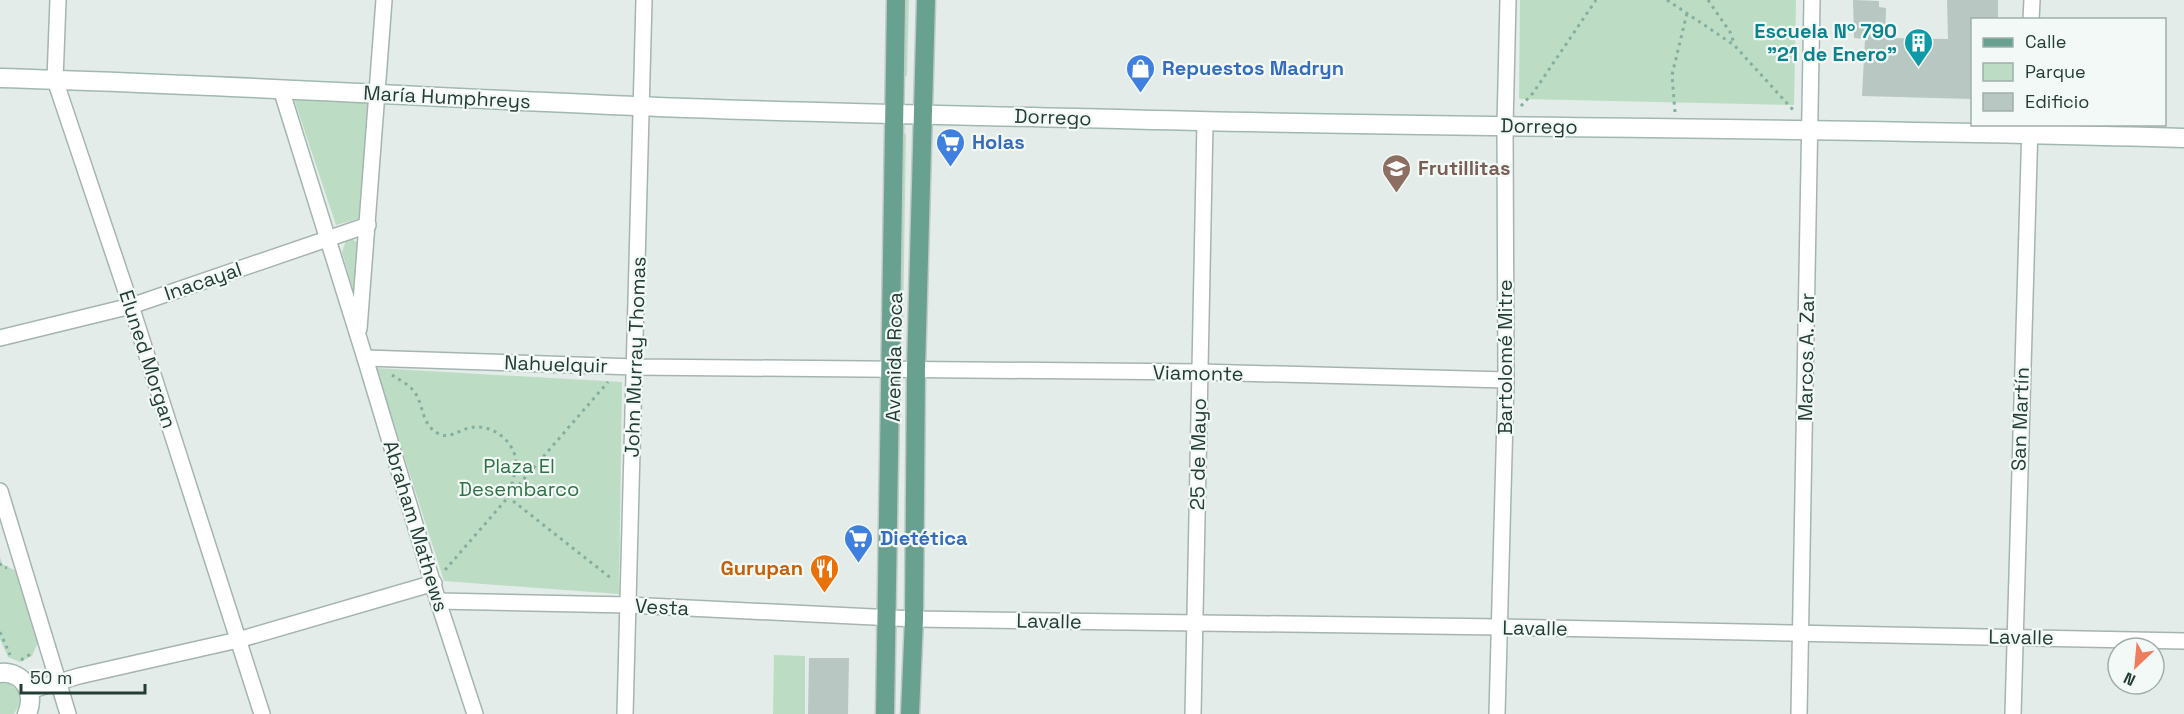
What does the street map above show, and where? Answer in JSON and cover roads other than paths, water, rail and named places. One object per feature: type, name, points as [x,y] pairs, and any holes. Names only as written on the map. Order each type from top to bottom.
[{"type":"main road","name":"Avenida Roca","points":[[885,714],[896,0]]},
{"type":"main road","name":"Avenida Roca","points":[[910,714],[914,619],[916,369],[926,0]]},
{"type":"main road","name":"María Humphreys","points":[[0,78],[641,106],[894,113]]},
{"type":"main road","name":"Dorrego","points":[[894,113],[1205,122],[1676,128],[2030,129],[2184,138]]},
{"type":"main road","points":[[0,673],[15,675],[23,681],[31,698],[27,714]]},
{"type":"street","name":"Eluned Morgan","points":[[58,0],[55,80],[131,306],[262,714]]},
{"type":"street","name":"Abraham Mathews","points":[[358,337],[384,0]]},
{"type":"street","name":"John Murray Thomas","points":[[625,714],[628,599],[628,366],[644,0]]},
{"type":"street","name":"Bartolomé Mitre","points":[[1497,714],[1506,380],[1504,125],[1508,0]]},
{"type":"street","name":"Marcos A. Zar","points":[[1799,714],[1812,0]]},
{"type":"street","points":[[2031,18],[2032,0]]},
{"type":"street","name":"Abraham Mathews","points":[[281,89],[438,601],[475,714]]},
{"type":"street","name":"25 de Mayo","points":[[1193,714],[1205,122]]},
{"type":"street","name":"San Martín","points":[[2013,714],[2013,637],[2030,129]]},
{"type":"street","name":"Inacayal","points":[[0,338],[131,306],[368,225]]},
{"type":"street","name":"Nahuelquir","points":[[365,358],[628,366],[890,369]]},
{"type":"street","name":"Viamonte","points":[[890,369],[1200,372],[1506,380]]},
{"type":"street","points":[[0,491],[68,714]]},
{"type":"street","points":[[29,691],[58,682],[238,640],[434,583]]},
{"type":"street","name":"Vesta","points":[[438,601],[628,599],[886,617]]},
{"type":"street","name":"Lavalle","points":[[886,617],[2184,641]]},
{"type":"place","name":"Escuela Nº 790 \"21 de Enero\"","points":[[1918,68]]},
{"type":"place","name":"Repuestos Madryn","points":[[1141,94]]},
{"type":"place","name":"Holas","points":[[951,168]]},
{"type":"place","name":"Frutillitas","points":[[1397,194]]},
{"type":"place","name":"Dietética","points":[[859,564]]},
{"type":"place","name":"Gurupan","points":[[824,594]]},
{"type":"park label","name":"Plaza El Desembarco","points":[[519,478]]}]
